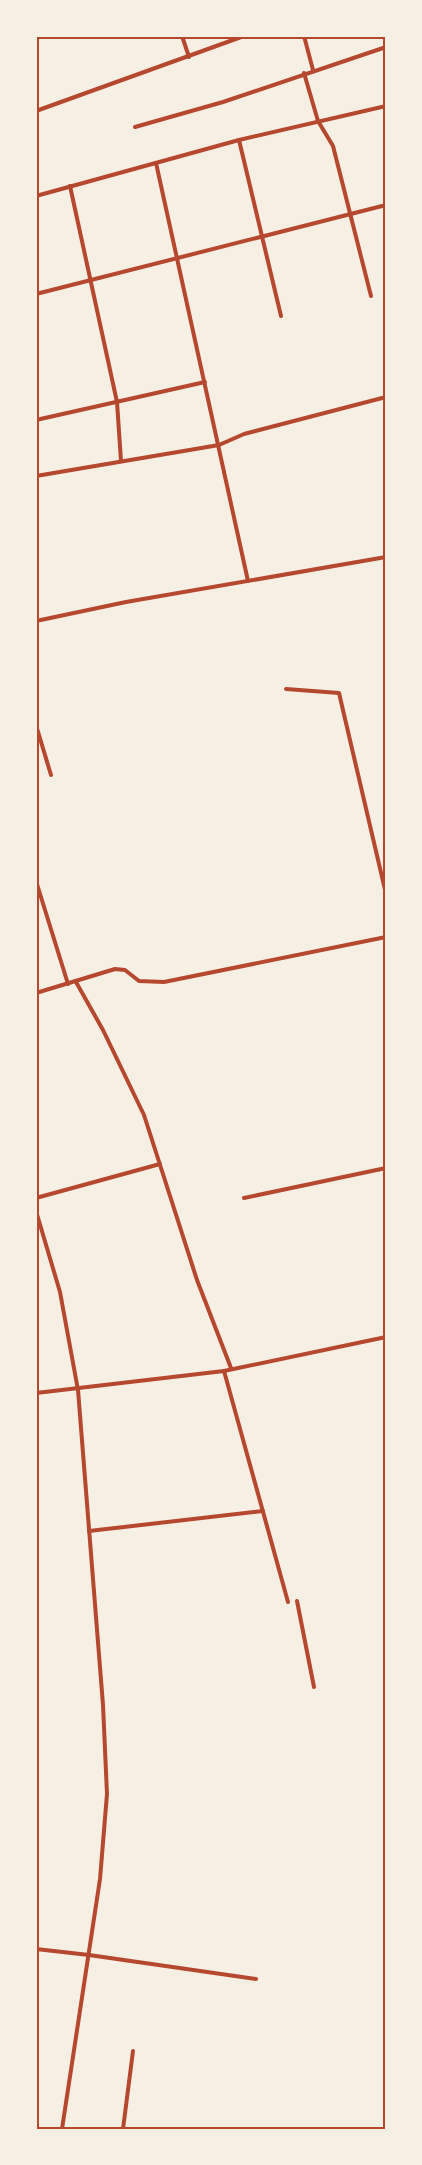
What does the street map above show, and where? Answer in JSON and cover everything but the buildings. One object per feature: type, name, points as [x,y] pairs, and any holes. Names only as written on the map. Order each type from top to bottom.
[{"type":"street","points":[[182,36],[189,58]]},
{"type":"street","points":[[36,110],[189,58],[244,36]]},
{"type":"street","points":[[304,36],[313,70]]},
{"type":"street","points":[[135,127],[223,102],[304,73],[386,47]]},
{"type":"street","points":[[304,73],[318,121],[333,146],[371,296]]},
{"type":"street","points":[[36,196],[239,140],[386,106]]},
{"type":"street","points":[[239,140],[281,316]]},
{"type":"street","points":[[156,163],[248,581]]},
{"type":"street","points":[[70,186],[117,402],[121,461]]},
{"type":"street","points":[[36,294],[386,205]]},
{"type":"street","points":[[36,420],[205,382]]},
{"type":"street","points":[[36,476],[219,445],[244,434],[386,398]]},
{"type":"street","points":[[36,621],[126,602],[386,557]]},
{"type":"street","points":[[286,689],[339,693],[386,894]]},
{"type":"street","points":[[36,725],[51,775]]},
{"type":"street","points":[[36,881],[68,984]]},
{"type":"street","points":[[36,993],[115,969],[123,969],[139,982],[164,982],[386,937]]},
{"type":"street","points":[[76,982],[103,1030],[144,1115],[197,1280],[231,1368]]},
{"type":"street","points":[[36,1198],[160,1164]]},
{"type":"street","points":[[244,1198],[386,1168]]},
{"type":"street","points":[[36,1211],[60,1292],[78,1390],[107,1794],[102,1869],[62,2129]]},
{"type":"street","points":[[36,1393],[78,1390],[224,1371],[386,1337]]},
{"type":"street","points":[[224,1371],[288,1602]]},
{"type":"street","points":[[89,1531],[263,1511]]},
{"type":"street","points":[[296,1601],[314,1688]]},
{"type":"street","points":[[36,1950],[89,1955],[256,1979]]},
{"type":"street","points":[[123,2129],[133,2051]]}]
